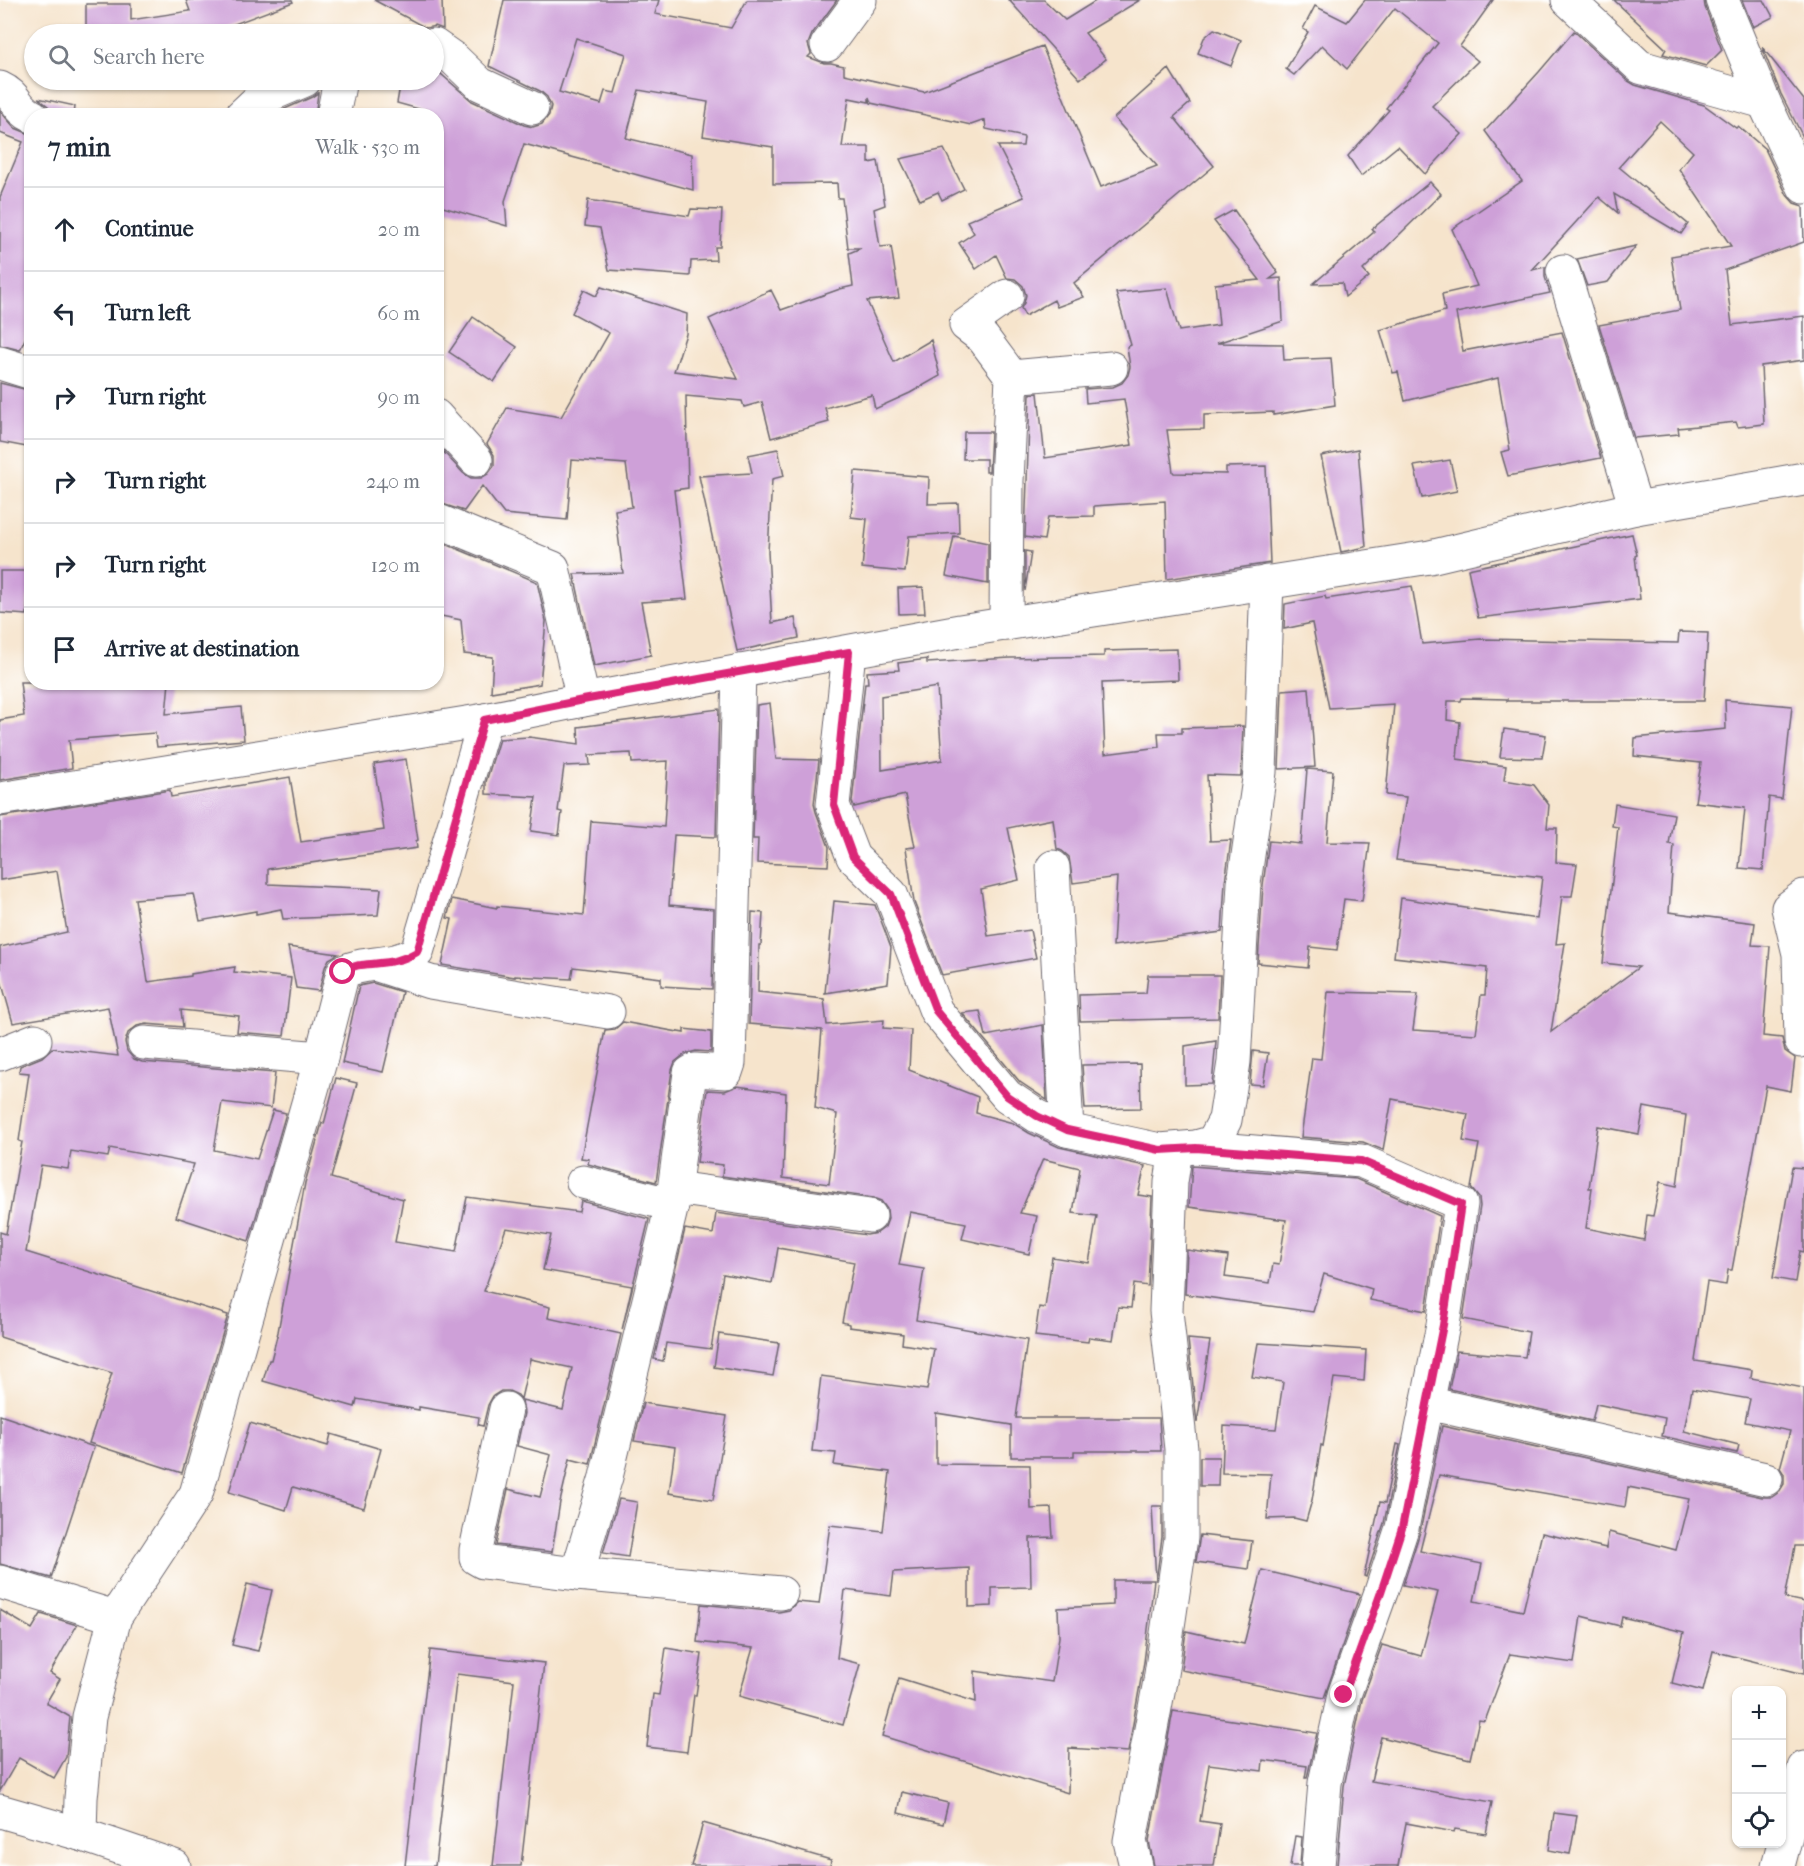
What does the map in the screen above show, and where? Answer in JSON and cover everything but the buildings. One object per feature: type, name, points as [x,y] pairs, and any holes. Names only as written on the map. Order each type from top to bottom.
[{"type":"street","points":[[827,45],[860,0]]},
{"type":"street","points":[[1568,0],[1640,67],[1764,102]]},
{"type":"street","points":[[1722,0],[1764,102],[1804,187]]},
{"type":"street","points":[[444,52],[480,84],[532,108]]},
{"type":"street","points":[[0,88],[11,93],[24,113]]},
{"type":"street","points":[[250,108],[258,100],[282,90]]},
{"type":"street","points":[[335,108],[338,90]]},
{"type":"street","points":[[1563,272],[1636,508]]},
{"type":"street","points":[[1006,624],[1007,481],[1011,376],[983,338],[966,325],[1007,296]]},
{"type":"street","points":[[1011,376],[1111,368]]},
{"type":"street","points":[[444,425],[476,460]]},
{"type":"street","points":[[0,799],[484,720],[740,671],[1006,624],[1430,556],[1636,508],[1804,479]]},
{"type":"street","points":[[444,523],[554,568],[583,700]]},
{"type":"street","points":[[1186,1149],[1213,1142],[1225,1120],[1234,1062],[1244,883],[1260,772],[1267,582]]},
{"type":"street","points":[[849,652],[834,805],[853,857],[891,894],[936,1011],[1007,1096],[1037,1116],[1067,1130],[1160,1150],[1186,1149],[1361,1161],[1461,1204],[1443,1325],[1402,1528],[1344,1695],[1325,1783],[1318,1866]]},
{"type":"street","points":[[577,1574],[606,1477],[673,1196],[690,1073],[695,1070],[726,1072],[729,1063],[740,671]]},
{"type":"street","points":[[80,1834],[89,1717],[115,1617],[196,1494],[321,1058],[343,972],[358,965],[378,965],[404,960],[417,952],[484,720]]},
{"type":"street","points":[[1053,867],[1067,1130]]},
{"type":"street","points":[[1801,1041],[1799,954],[1788,908],[1804,896]]},
{"type":"street","points":[[378,965],[430,982],[608,1012]]},
{"type":"street","points":[[0,1054],[35,1040]]},
{"type":"street","points":[[144,1043],[321,1058]]},
{"type":"street","points":[[1136,1866],[1130,1841],[1160,1681],[1181,1539],[1181,1449],[1166,1311],[1171,1182],[1186,1149]]},
{"type":"street","points":[[583,1182],[673,1196],[870,1216]]},
{"type":"street","points":[[1427,1403],[1766,1479]]},
{"type":"street","points":[[506,1409],[476,1558],[483,1562],[577,1574],[781,1593]]},
{"type":"street","points":[[0,1582],[115,1617]]},
{"type":"street","points":[[1778,1866],[1804,1768]]},
{"type":"street","points":[[0,1811],[80,1834],[174,1866]]},
{"type":"route","points":[[343,972],[358,965],[378,965],[404,960],[417,952],[484,720],[849,652],[834,805],[853,857],[891,894],[936,1011],[1007,1096],[1037,1116],[1067,1130],[1160,1150],[1196,1148],[1361,1161],[1461,1204],[1443,1325],[1402,1528],[1344,1695]]}]
